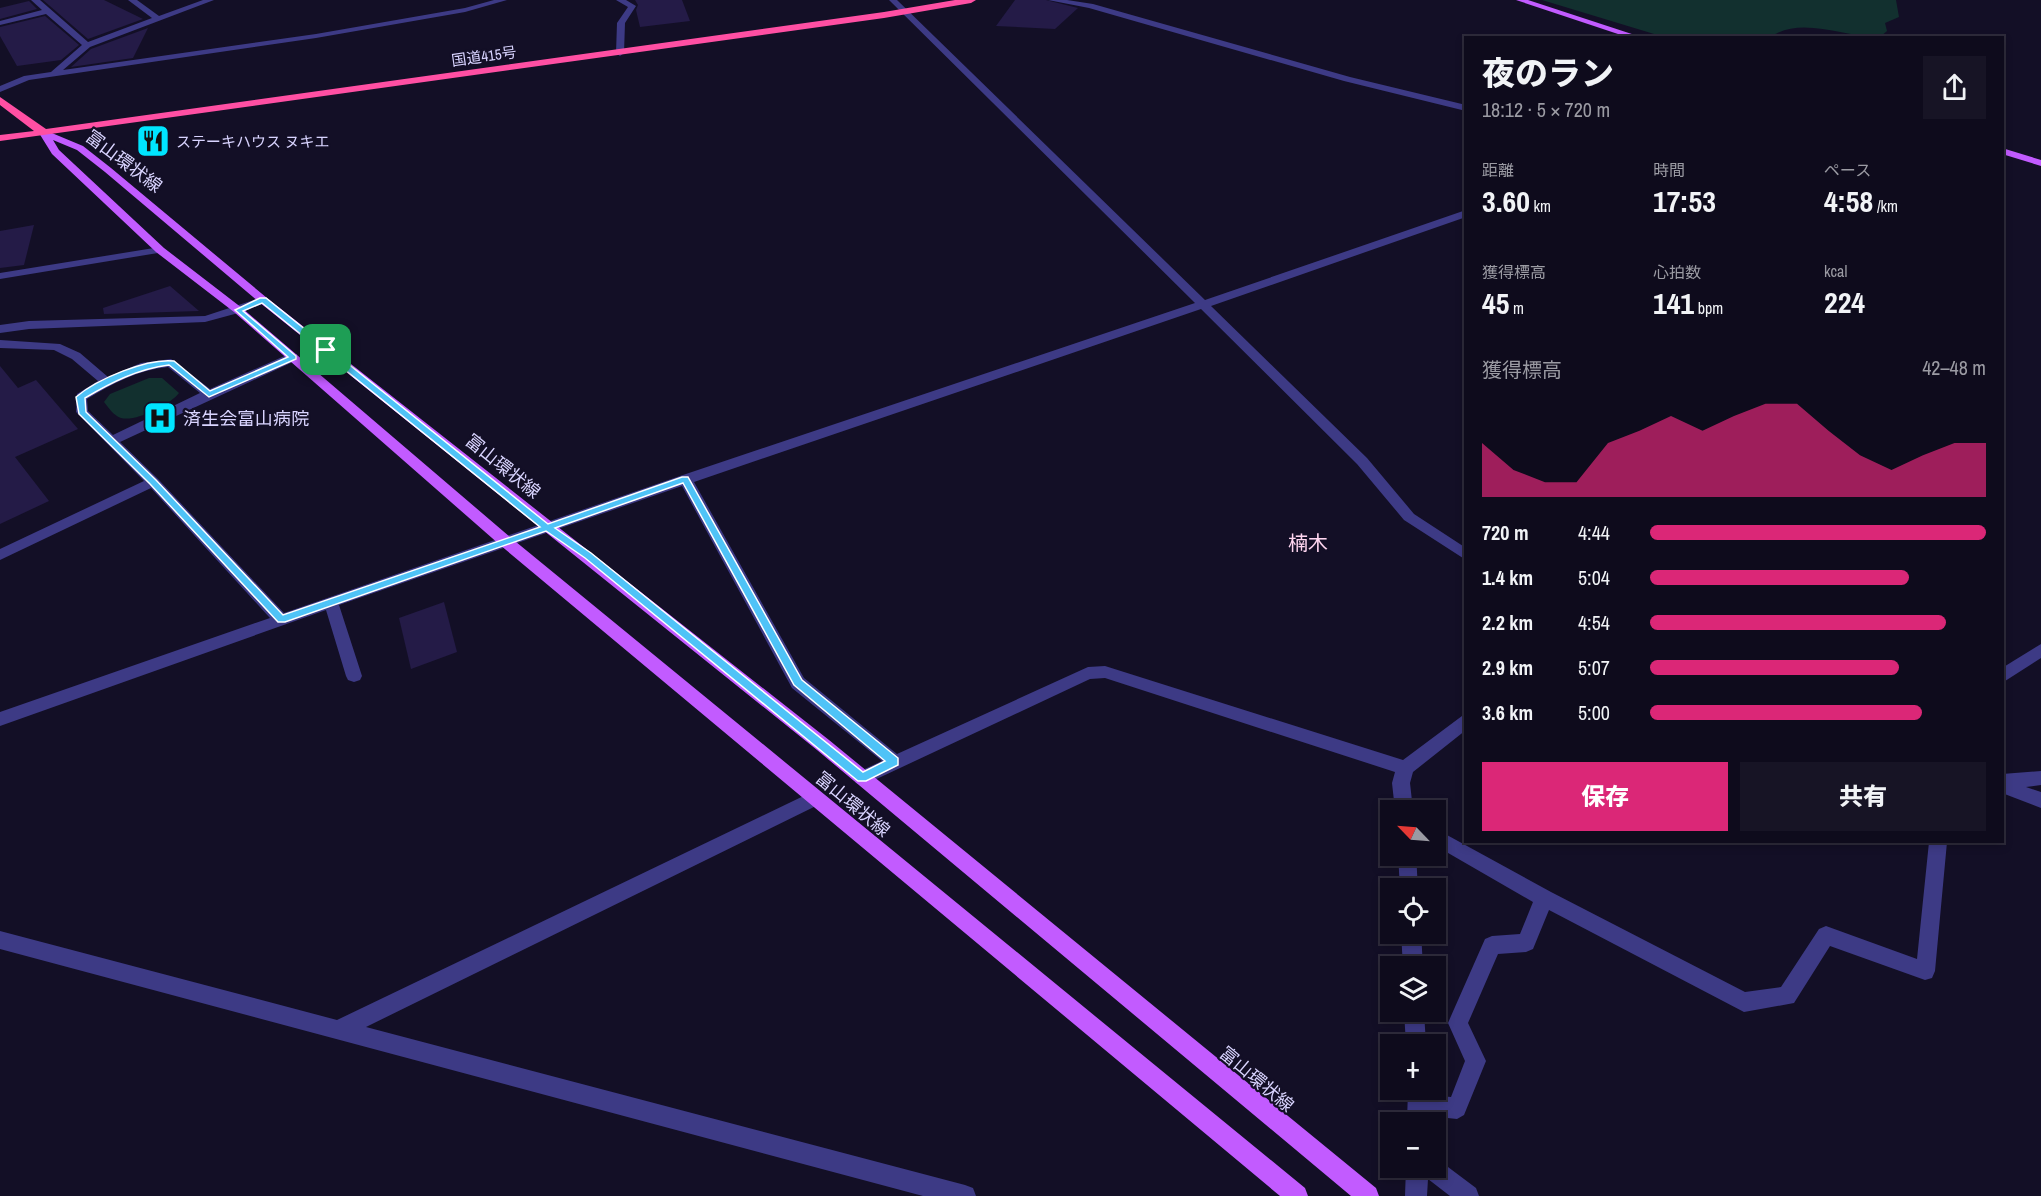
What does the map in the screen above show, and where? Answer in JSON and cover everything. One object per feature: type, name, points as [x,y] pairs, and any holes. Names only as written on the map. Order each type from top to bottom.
[{"type":"highway","name":"国道415号","points":[[0,138],[620,53],[906,12],[971,0]]},
{"type":"highway","points":[[0,100],[44,133]]},
{"type":"main road","points":[[1520,0],[1634,36]]},
{"type":"main road","name":"富山環状線","points":[[44,133],[55,152],[160,250],[238,310],[505,541],[1297,1196]]},
{"type":"main road","name":"富山環状線","points":[[44,133],[80,148],[263,300],[514,499],[547,528],[588,556],[862,778],[1368,1196]]},
{"type":"main road","points":[[2004,152],[2041,163]]},
{"type":"street","points":[[35,0],[87,45]]},
{"type":"street","points":[[132,0],[158,19]]},
{"type":"street","points":[[55,73],[87,45],[210,0]]},
{"type":"street","points":[[0,89],[27,78],[55,73],[316,36],[465,10],[503,0]]},
{"type":"street","points":[[620,0],[632,6],[621,22],[620,53]]},
{"type":"street","points":[[893,0],[1362,461],[1409,517],[1464,554]]},
{"type":"street","points":[[1052,0],[1090,6],[1347,79],[1464,108]]},
{"type":"street","points":[[0,23],[49,11]]},
{"type":"street","points":[[0,719],[505,541],[1464,214]]},
{"type":"street","points":[[0,276],[160,250]]},
{"type":"street","points":[[0,329],[29,324],[205,318],[238,310],[263,300]]},
{"type":"street","points":[[0,344],[57,347],[76,356],[106,382]]},
{"type":"street","points":[[111,441],[293,357]]},
{"type":"street","points":[[209,394],[171,363],[145,366],[106,382],[81,397],[82,412],[153,482],[281,620]]},
{"type":"street","points":[[685,479],[798,682],[894,761]]},
{"type":"street","points":[[0,555],[153,482]]},
{"type":"street","points":[[331,602],[354,676]]},
{"type":"street","points":[[2004,676],[2041,650]]},
{"type":"street","points":[[862,778],[894,761],[1088,673],[1105,672],[1405,768]]},
{"type":"street","points":[[1403,800],[1401,783],[1405,768],[1464,722]]},
{"type":"street","points":[[2004,783],[2041,778]]},
{"type":"street","points":[[2004,784],[2041,800]]},
{"type":"street","points":[[338,1030],[816,798]]},
{"type":"street","points":[[1446,843],[1544,898],[1743,1002],[1787,996],[1826,935],[1924,971],[1938,843]]},
{"type":"street","points":[[1418,1105],[1457,1108],[1476,1060],[1458,1023],[1492,945],[1526,943],[1544,898]]},
{"type":"street","points":[[0,940],[965,1196]]},
{"type":"street","points":[[1416,1196],[1417,1178]]},
{"type":"street","points":[[1444,1178],[1468,1196]]},
{"type":"green space","points":[[1542,0],[1896,0],[1899,17],[1885,23],[1887,31],[1881,36],[1796,28],[1773,36],[1661,36]]},
{"type":"green space","points":[[149,378],[162,378],[179,393],[168,403],[152,412],[127,419],[116,415],[104,402],[110,394]]},
{"type":"building","points":[[43,0],[104,0],[143,19],[88,39]]},
{"type":"building","points":[[635,0],[682,0],[690,21],[640,27],[636,10],[638,5]]},
{"type":"building","points":[[1015,0],[1046,0],[1078,8],[1055,29],[996,26]]},
{"type":"building","points":[[29,1],[37,9],[0,19],[0,8]]},
{"type":"building","points":[[45,16],[79,45],[61,60],[17,66],[0,36],[0,27]]},
{"type":"building","points":[[148,28],[133,58],[71,67],[91,49]]},
{"type":"building","points":[[34,225],[24,265],[0,268],[0,231]]},
{"type":"building","points":[[170,286],[199,311],[104,314],[103,308]]},
{"type":"building","points":[[0,366],[18,388],[36,380],[78,429],[15,457],[49,501],[0,524]]},
{"type":"building","points":[[444,602],[457,652],[411,669],[399,618]]},
{"type":"place","name":"ステーキハウス ヌキエ","points":[[153,141]]},
{"type":"place","name":"済生会富山病院","points":[[160,418]]},
{"type":"district","name":"楠木","points":[[1308,542]]},
{"type":"route","points":[[326,350],[263,300],[238,310],[293,357],[209,394],[171,363],[145,366],[106,382],[81,397],[82,412],[153,482],[281,620],[467,554],[547,528],[685,479],[798,682],[894,761],[862,778],[588,556],[547,528],[514,499],[326,350]]}]
